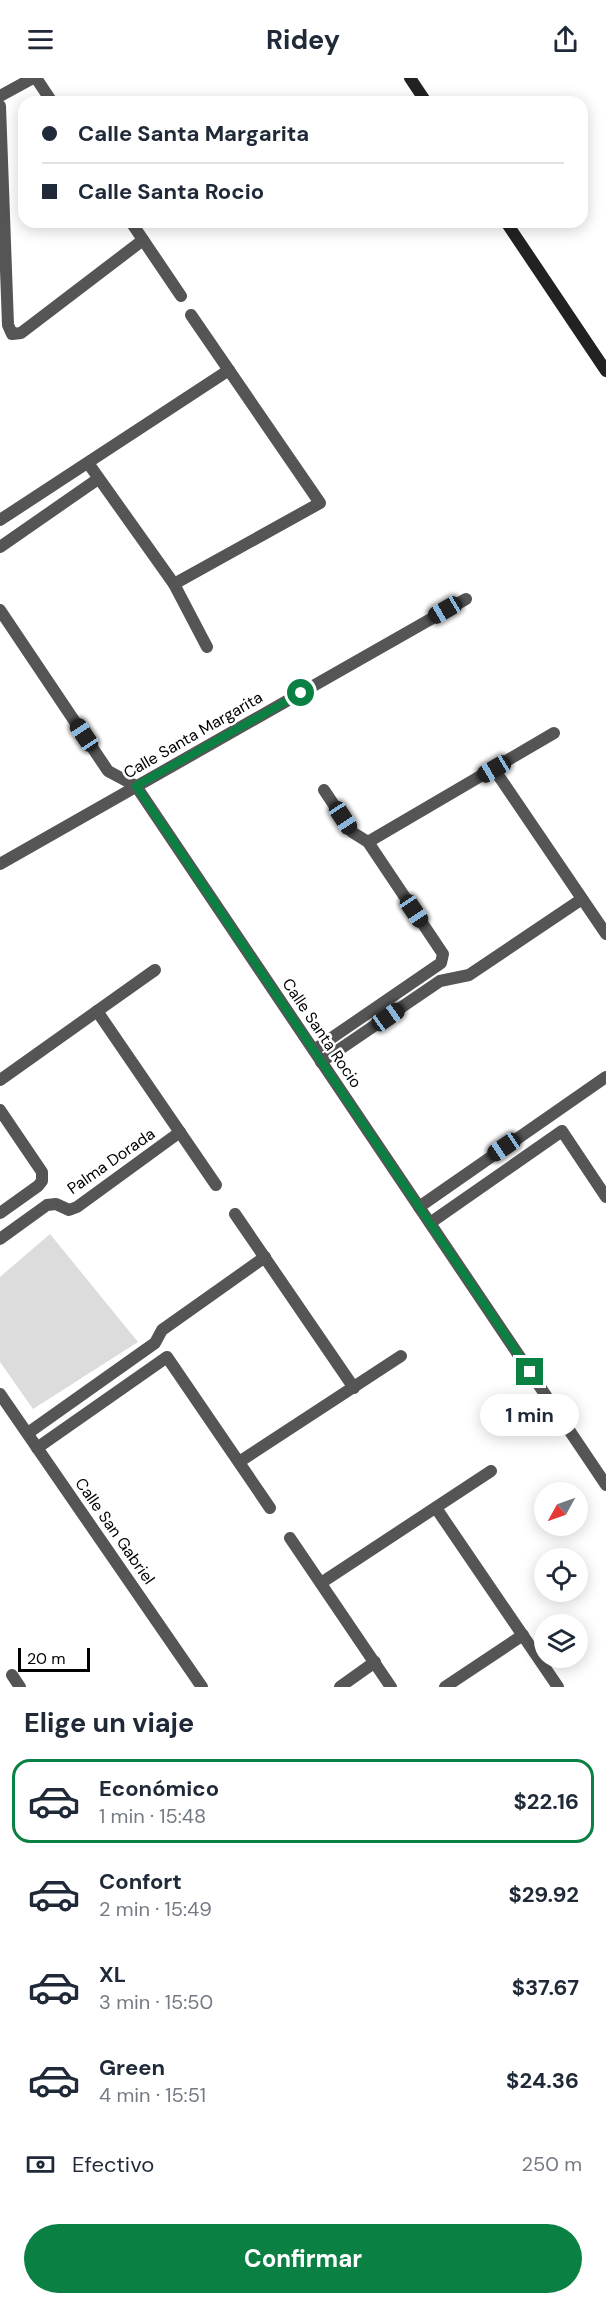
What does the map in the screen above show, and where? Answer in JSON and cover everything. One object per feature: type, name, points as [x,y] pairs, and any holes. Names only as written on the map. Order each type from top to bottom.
[{"type":"street","points":[[0,96],[34,78],[48,96]]},
{"type":"street","points":[[410,78],[422,96]]},
{"type":"street","points":[[0,106],[8,325],[12,334],[21,333],[143,240]]},
{"type":"street","points":[[135,228],[181,296]]},
{"type":"street","points":[[510,228],[606,371]]},
{"type":"street","points":[[174,584],[320,503],[191,315]]},
{"type":"street","points":[[0,520],[229,370]]},
{"type":"street","points":[[88,463],[174,584],[207,647]]},
{"type":"street","points":[[0,547],[99,479]]},
{"type":"street","name":"Calle Santa Margarita","points":[[0,864],[466,599]]},
{"type":"street","name":"Calle Santa Rocio","points":[[0,610],[108,771],[136,786],[606,1485]]},
{"type":"street","points":[[368,842],[554,734]]},
{"type":"street","points":[[494,769],[606,934]]},
{"type":"street","points":[[314,1050],[441,963],[442,959],[441,950],[368,842],[352,832],[324,790]]},
{"type":"street","points":[[321,1062],[440,981],[469,975],[582,899]]},
{"type":"street","points":[[0,1080],[155,970]]},
{"type":"street","points":[[97,1011],[216,1185]]},
{"type":"street","points":[[419,1207],[606,1077]]},
{"type":"street","name":"Palma Dorada","points":[[0,1110],[42,1172],[42,1181],[38,1186],[0,1213]]},
{"type":"street","points":[[430,1223],[562,1131],[606,1197]]},
{"type":"street","name":"Palma Dorada","points":[[0,1239],[47,1205],[56,1204],[69,1210],[77,1207],[180,1132]]},
{"type":"street","points":[[235,1214],[354,1388]]},
{"type":"street","points":[[28,1433],[155,1343],[162,1330],[265,1257]]},
{"type":"street","points":[[239,1462],[401,1356]]},
{"type":"street","points":[[38,1448],[167,1357],[270,1508]]},
{"type":"street","name":"Calle San Gabriel","points":[[0,1394],[202,1687]]},
{"type":"street","points":[[321,1583],[491,1471]]},
{"type":"street","points":[[436,1508],[558,1687]]},
{"type":"street","points":[[290,1538],[375,1662],[386,1685]]},
{"type":"street","points":[[446,1687],[523,1635]]},
{"type":"street","points":[[340,1687],[375,1662]]},
{"type":"street","points":[[12,1675],[20,1687]]},
{"type":"shaded area","points":[[50,1234],[138,1342],[33,1409],[0,1362],[0,1277]]},
{"type":"route","points":[[301,693],[136,786],[530,1372]]}]
